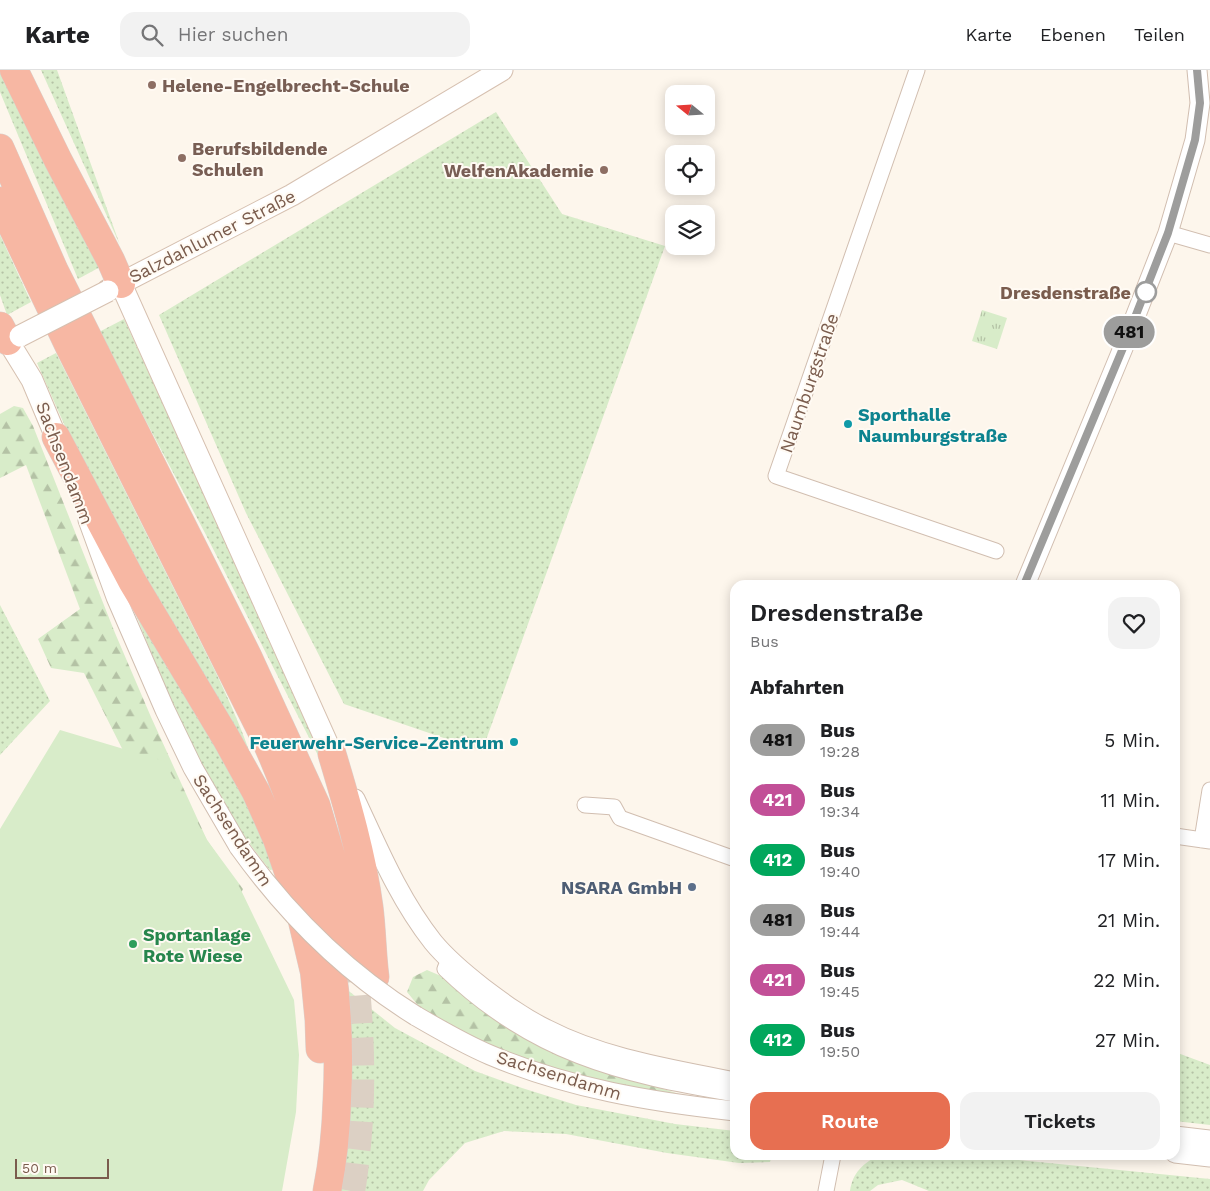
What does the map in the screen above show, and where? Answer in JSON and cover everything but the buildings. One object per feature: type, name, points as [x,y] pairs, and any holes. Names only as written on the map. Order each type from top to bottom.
[{"type":"highway","points":[[14,70],[111,261],[114,287]]},
{"type":"highway","points":[[0,148],[54,270],[242,669],[300,825],[318,884],[328,935],[337,1007],[339,1068],[336,1126],[327,1191]]},
{"type":"highway","points":[[0,201],[57,323],[242,669],[256,746],[300,871],[309,915],[319,1020],[320,1071],[318,1121],[308,1191]]},
{"type":"highway","points":[[56,437],[132,581],[256,792],[277,840],[296,894],[315,975]]},
{"type":"highway","points":[[242,669],[279,693],[325,789],[344,842],[367,964],[369,908],[362,863],[332,754]]},
{"type":"main road","name":"Salzdahlumer Straße","points":[[446,104],[461,83],[480,70]]},
{"type":"main road","name":"Salzdahlumer Straße","points":[[7,337],[114,287],[292,196],[502,70]]},
{"type":"main road","name":"Sachsendamm","points":[[114,287],[332,754]]},
{"type":"main road","name":"Sachsendamm","points":[[7,337],[32,380],[56,437]]},
{"type":"street","name":"Naumburgstraße","points":[[918,70],[776,476],[996,551]]},
{"type":"street","points":[[1026,580],[1123,348],[1168,233],[1195,140],[1200,103],[1197,70]]},
{"type":"street","points":[[1168,233],[1210,245]]},
{"type":"street","name":"Sachsendamm","points":[[56,437],[116,597],[165,710],[193,768],[239,846],[271,889],[321,943],[360,977],[416,1016],[451,1036],[489,1054],[557,1078],[612,1093],[730,1110]]},
{"type":"street","name":"Sachsendamm","points":[[332,754],[400,893],[428,934],[449,959],[476,983],[518,1014],[584,1046],[640,1062],[730,1081]]},
{"type":"street","points":[[1180,837],[1206,840],[1210,790]]},
{"type":"street","points":[[585,805],[614,807],[620,818],[730,857]]},
{"type":"street","name":"Sachsendamm","points":[[449,959],[445,970],[461,986],[511,1023],[554,1046],[608,1067],[670,1082],[730,1093]]},
{"type":"street","points":[[1180,1137],[1210,1140]]},
{"type":"street","points":[[1180,1154],[1210,1157]]},
{"type":"street","points":[[826,1191],[832,1160]]},
{"type":"green space","points":[[0,70],[4,70],[102,266],[78,279],[0,92]]},
{"type":"green space","points":[[41,70],[57,70],[120,245]]},
{"type":"green space","points":[[496,112],[562,214],[665,246],[482,751],[344,704],[246,513],[159,315]]},
{"type":"green space","points":[[0,235],[31,302],[7,315],[0,295]]},
{"type":"green space","points":[[982,310],[1007,318],[997,349],[972,341]]},
{"type":"green space","points":[[124,319],[285,669],[318,743],[330,779],[205,533],[99,332]]},
{"type":"green space","points":[[56,353],[221,683],[256,771],[99,503],[37,363]]},
{"type":"green space","points":[[14,406],[23,408],[33,426],[115,633],[207,840],[243,889],[237,901],[149,802],[84,673],[51,668],[38,639],[80,609],[26,465],[0,478],[0,414]]},
{"type":"green space","points":[[118,569],[225,754],[277,869],[270,870],[222,802],[165,686]]},
{"type":"green space","points":[[0,605],[50,701],[0,755]]},
{"type":"green space","name":"Sportanlage Rote Wiese","points":[[60,730],[164,761],[207,840],[240,888],[294,1000],[299,1055],[296,1112],[282,1191],[0,1191],[0,829]]},
{"type":"green space","points":[[427,970],[448,979],[620,1075],[682,1095],[629,1089],[571,1074],[517,1056],[469,1036],[421,1009],[407,992],[413,977]]},
{"type":"green space","points":[[345,988],[395,1028],[475,1071],[576,1105],[675,1124],[730,1130],[730,1160],[771,1160],[770,1162],[739,1163],[667,1153],[566,1134],[504,1131],[465,1143],[429,1180],[423,1191],[337,1191]]},
{"type":"green space","points":[[1180,1054],[1210,1065],[1210,1125],[1180,1122]]},
{"type":"green space","points":[[870,1160],[1018,1160],[1210,1179],[1210,1191],[929,1191],[902,1180],[878,1185],[870,1191],[850,1191],[853,1179]]},
{"type":"tunnel","points":[[351,1191],[359,1121],[360,1075],[359,1028],[353,958]]},
{"type":"bus line","name":"481","points":[[1026,580],[1123,348],[1168,233],[1195,140],[1200,103],[1197,70]]},
{"type":"place","name":"Helene-Engelbrecht-Schule","points":[[152,85]]},
{"type":"place","name":"Berufsbildende Schulen","points":[[182,158]]},
{"type":"place","name":"WelfenAkademie","points":[[604,170]]},
{"type":"place","name":"Dresdenstraße","points":[[1146,292]]},
{"type":"place","name":"Sporthalle Naumburgstraße","points":[[848,424]]},
{"type":"place","name":"Feuerwehr-Service-Zentrum","points":[[514,742]]},
{"type":"place","name":"NSARA GmbH","points":[[692,887]]},
{"type":"place","name":"Sportanlage Rote Wiese","points":[[133,944]]}]
